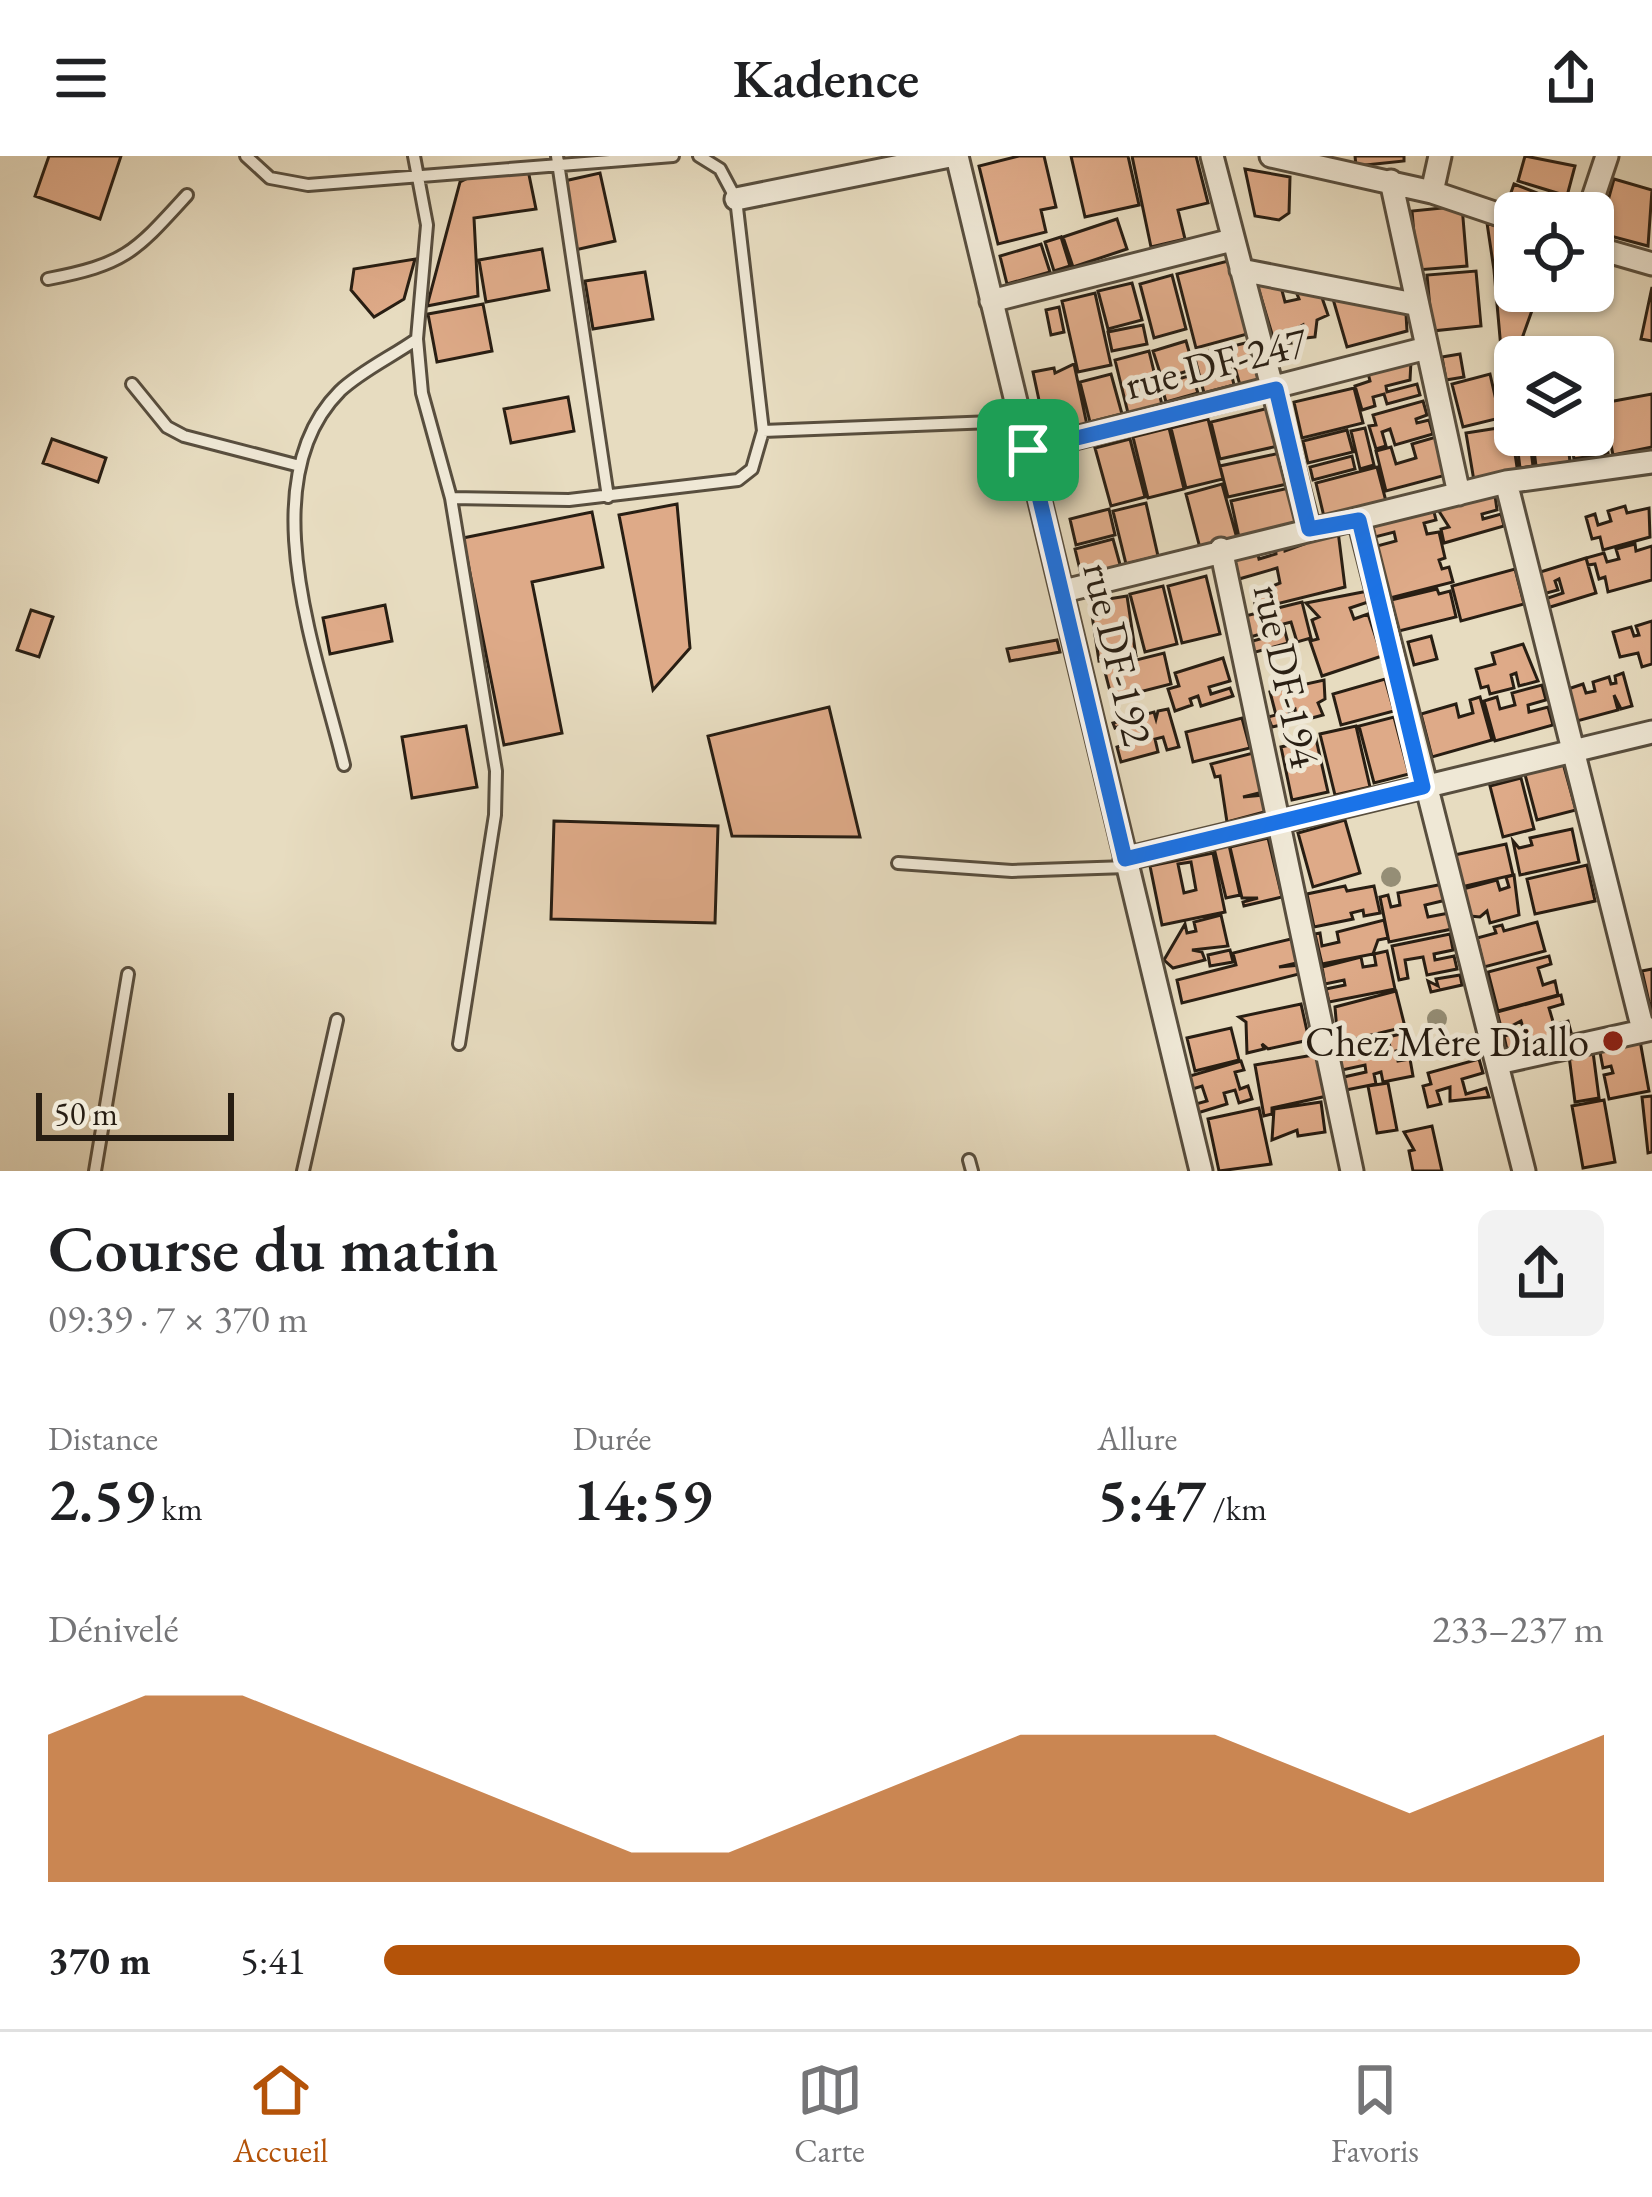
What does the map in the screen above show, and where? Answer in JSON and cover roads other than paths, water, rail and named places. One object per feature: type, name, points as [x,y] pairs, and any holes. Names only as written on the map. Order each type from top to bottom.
[{"type":"street","points":[[736,199],[908,160],[953,156]]},
{"type":"street","name":"rue DF-192","points":[[953,156],[1064,591],[1201,1171]]},
{"type":"street","points":[[1212,156],[1309,529]]},
{"type":"street","points":[[1271,156],[1337,162],[1494,213]]},
{"type":"street","points":[[1432,192],[1440,156]]},
{"type":"street","points":[[1595,192],[1607,156]]},
{"type":"street","points":[[1390,181],[1459,494]]},
{"type":"street","points":[[991,301],[1232,240]]},
{"type":"street","points":[[1614,253],[1652,264]]},
{"type":"street","points":[[1241,270],[1414,304]]},
{"type":"street","name":"rue DF-247","points":[[1028,450],[1424,349]]},
{"type":"street","points":[[1064,591],[1506,482],[1652,462]]},
{"type":"street","points":[[1498,1063],[1648,1030],[1506,482]]},
{"type":"street","points":[[1359,520],[1524,1171]]},
{"type":"street","name":"rue DF-194","points":[[1220,549],[1352,1171]]},
{"type":"street","points":[[1126,863],[1278,821],[1652,732]]},
{"type":"lane","points":[[246,156],[270,178],[308,185],[416,179],[556,160],[674,156]]},
{"type":"lane","points":[[414,156],[427,225],[417,339],[422,392],[451,498],[496,771],[496,815],[459,1044]]},
{"type":"lane","points":[[451,498],[608,496],[738,480],[752,469],[763,431],[736,199],[720,169],[699,156]]},
{"type":"lane","points":[[556,160],[608,496]]},
{"type":"lane","points":[[48,279],[104,268],[136,250],[187,195]]},
{"type":"lane","points":[[344,765],[302,589],[294,524],[296,465],[314,426],[340,390],[417,339]]},
{"type":"lane","points":[[132,384],[167,428],[296,465]]},
{"type":"lane","points":[[763,431],[1020,421]]},
{"type":"lane","points":[[898,863],[1012,872],[1126,863]]},
{"type":"lane","points":[[94,1171],[128,974]]},
{"type":"lane","points":[[303,1171],[338,1020]]},
{"type":"place","name":"Chez Mère Diallo","points":[[1613,1041]]}]
